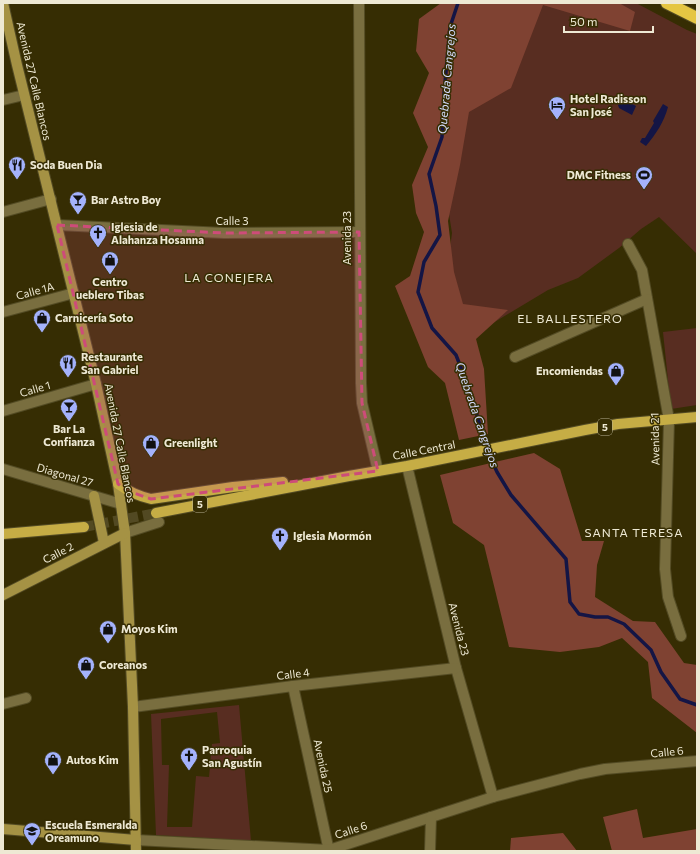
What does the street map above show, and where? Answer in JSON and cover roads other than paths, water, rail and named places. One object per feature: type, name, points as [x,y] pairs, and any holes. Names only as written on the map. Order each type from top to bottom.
[{"type":"highway","points":[[667,3],[697,18]]},
{"type":"main road","name":"Avenida 27 Calle Blancos","points":[[3,3],[24,95],[96,384],[118,484],[124,534],[133,706],[136,851]]},
{"type":"main road","name":"Calle Central","points":[[158,518],[349,476],[618,424],[697,417]]},
{"type":"main road","points":[[118,484],[139,497],[151,499],[232,487],[349,476]]},
{"type":"main road","points":[[94,496],[104,543]]},
{"type":"main road","points":[[3,534],[84,527]]},
{"type":"main road","name":"Calle 2","points":[[3,595],[124,534]]},
{"type":"main road","name":"Calle 6","points":[[3,829],[136,840]]},
{"type":"street","name":"Avenida 23","points":[[359,3],[359,232],[362,403],[378,471]]},
{"type":"street","points":[[3,100],[24,95]]},
{"type":"street","points":[[3,212],[51,199]]},
{"type":"street","name":"Calle 3","points":[[57,225],[224,233],[359,232]]},
{"type":"street","name":"Avenida 21","points":[[628,244],[642,270],[668,420],[665,569],[668,597],[681,636]]},
{"type":"street","name":"Calle 1A","points":[[3,312],[74,293]]},
{"type":"street","points":[[515,357],[648,299]]},
{"type":"street","name":"Calle 1","points":[[3,411],[96,384]]},
{"type":"street","name":"Avenida 23","points":[[407,466],[456,668],[493,796]]},
{"type":"street","name":"Diagonal 27","points":[[3,469],[121,504]]},
{"type":"street","points":[[124,534],[158,518]]},
{"type":"street","name":"Calle 4","points":[[133,706],[456,668]]},
{"type":"street","name":"Avenida 25","points":[[293,686],[329,850]]},
{"type":"street","points":[[3,704],[26,698]]},
{"type":"street","name":"Calle 6","points":[[136,840],[329,850],[493,796],[580,774],[605,769],[697,761]]},
{"type":"street","points":[[430,851],[431,817]]},
{"type":"waterway","name":"Quebrada Cangrejos","points":[[458,3],[450,27],[442,137],[429,174],[436,206],[440,235],[424,262],[418,292],[432,328],[456,355],[470,391],[487,450],[497,472],[511,495],[566,559],[570,602],[579,614],[595,617],[608,617],[624,624],[651,650],[661,672],[680,699],[697,705]]},
{"type":"tunnel","points":[[84,527],[156,513]]},
{"type":"place","name":"Hotel Radisson San José","points":[[557,120]]},
{"type":"place","name":"Soda Buen Dia","points":[[17,180]]},
{"type":"place","name":"DMC Fitness","points":[[644,190]]},
{"type":"place","name":"Bar Astro Boy","points":[[78,215]]},
{"type":"place","name":"Iglesia de Alahanza Hosanna","points":[[98,248]]},
{"type":"place","name":"Centro ueblero Tibas","points":[[110,275]]},
{"type":"place","name":"Carnicería Soto","points":[[42,333]]},
{"type":"place","name":"Restaurante San Gabriel","points":[[68,378]]},
{"type":"place","name":"Encomiendas","points":[[616,386]]},
{"type":"place","name":"Bar La Confianza","points":[[69,422]]},
{"type":"place","name":"Greenlight","points":[[151,458]]},
{"type":"place","name":"Iglesia Mormón","points":[[280,551]]},
{"type":"place","name":"Moyos Kim","points":[[108,644]]},
{"type":"place","name":"Coreanos","points":[[86,680]]},
{"type":"place","name":"Parroquia San Agustín","points":[[189,771]]},
{"type":"place","name":"Autos Kim","points":[[53,775]]},
{"type":"place","name":"Escuela Esmeralda Oreamuno","points":[[32,846]]},
{"type":"district","name":"LA CONEJERA","points":[[229,278]]},
{"type":"district","name":"EL BALLESTERO","points":[[570,319]]},
{"type":"district","name":"SANTA TERESA","points":[[634,533]]}]
